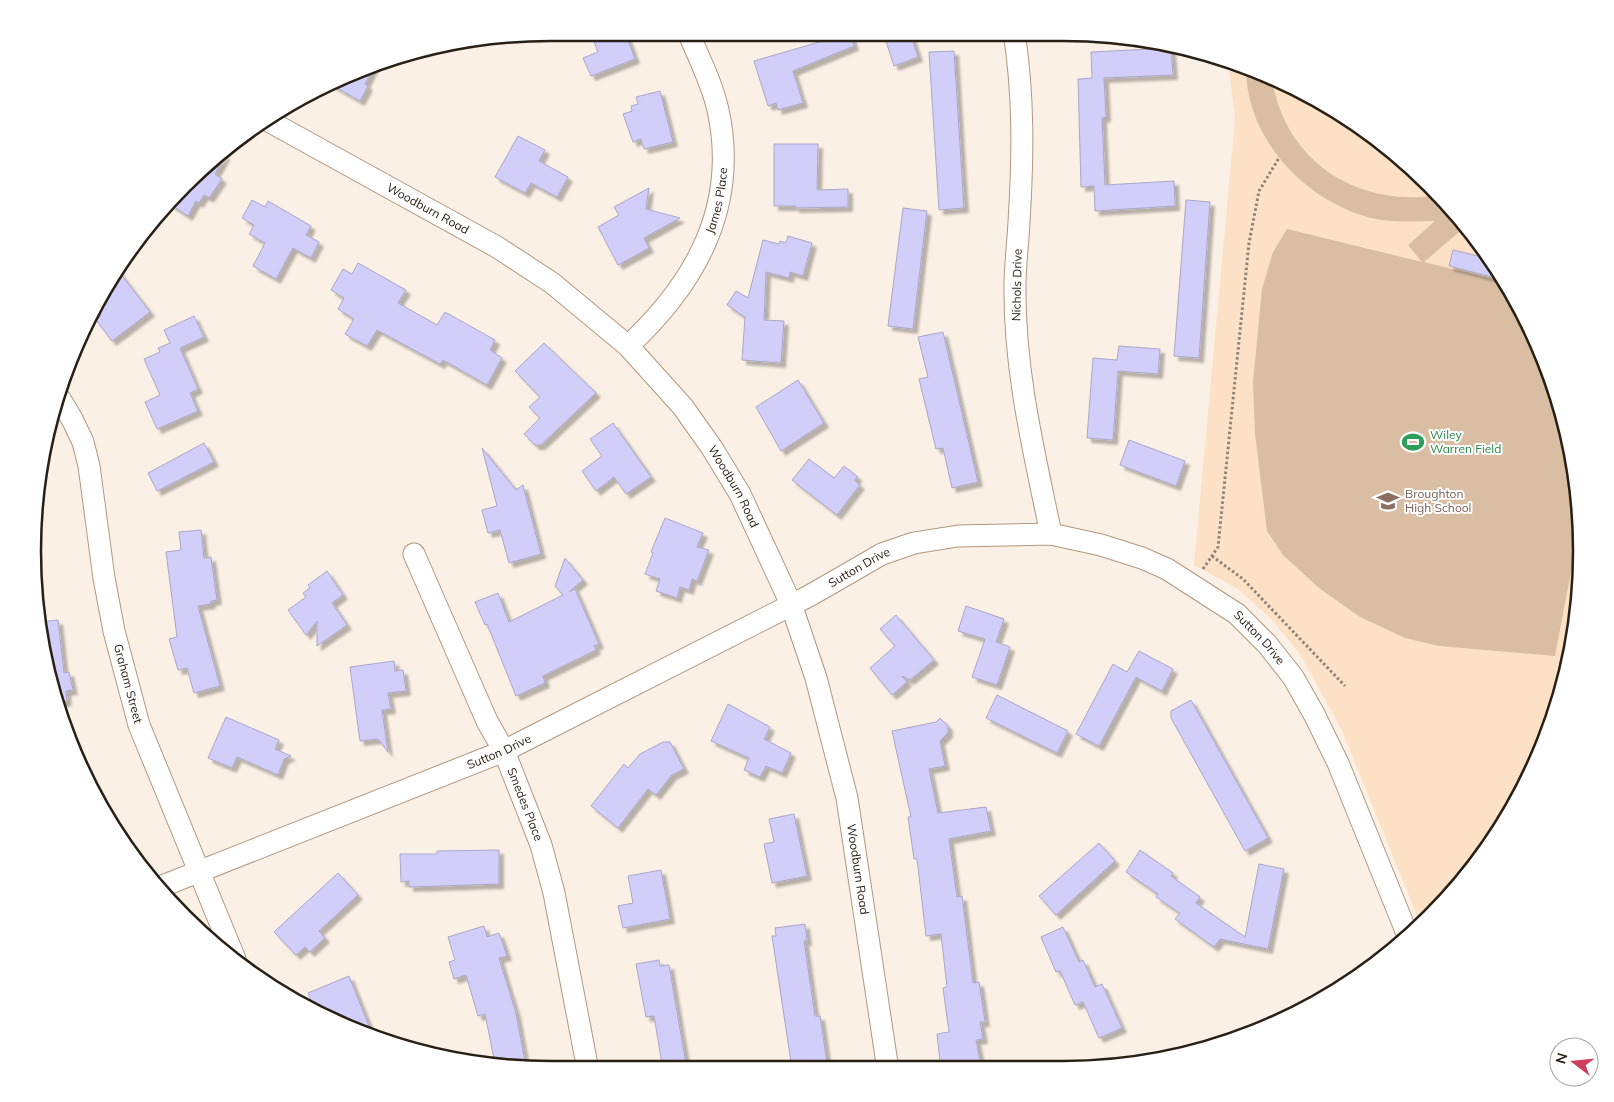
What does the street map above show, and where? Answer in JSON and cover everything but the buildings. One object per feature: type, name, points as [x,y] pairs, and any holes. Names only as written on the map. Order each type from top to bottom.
[{"type":"street","name":"James Place","points":[[628,346],[670,301],[691,273],[709,238],[717,214],[721,187],[722,134],[711,86],[692,41]]},
{"type":"street","name":"Nichols Drive","points":[[1015,41],[1022,94],[1022,161],[1015,286],[1018,351],[1025,408],[1051,534]]},
{"type":"street","name":"Woodburn Road","points":[[273,124],[497,247],[552,283],[628,346],[683,407],[712,448],[740,494],[791,604],[816,678],[847,798],[887,1061]]},
{"type":"street","name":"Graham Street","points":[[63,404],[72,419],[89,466],[104,578],[114,632],[139,725],[229,945]]},
{"type":"street","name":"Sutton Drive","points":[[167,885],[504,751],[791,604],[882,554],[914,543],[958,536],[1051,534],[1101,545],[1142,558],[1192,584],[1238,614],[1267,644],[1293,678],[1314,714],[1338,763],[1405,928]]},
{"type":"street","name":"Smedes Place","points":[[414,554],[487,721],[504,751],[540,845],[554,893],[586,1061]]},
{"type":"path","points":[[1192,584],[1218,548],[1249,243],[1259,191],[1279,158]]},
{"type":"path","points":[[1212,556],[1242,579],[1345,686]]},
{"type":"shaded area","name":"Broughton High School","points":[[1229,69],[1288,94],[1346,127],[1399,168],[1423,191],[1467,241],[1487,268],[1504,296],[1534,356],[1546,387],[1563,452],[1572,518],[1572,584],[1563,650],[1546,715],[1520,776],[1487,834],[1446,887],[1417,916],[1342,731],[1300,654],[1271,619],[1238,589],[1194,565],[1235,120]]},
{"type":"shaded area","name":"Wiley Warren Field","points":[[1247,76],[1274,88],[1280,108],[1292,134],[1309,156],[1330,173],[1354,186],[1381,194],[1409,197],[1428,196],[1459,232],[1424,262],[1494,279],[1504,296],[1534,356],[1546,387],[1563,452],[1568,484],[1572,518],[1573,563],[1555,656],[1439,646],[1405,638],[1360,617],[1319,588],[1283,555],[1267,531],[1255,434],[1253,382],[1262,289],[1273,252],[1287,229],[1422,262],[1408,245],[1435,221],[1395,221],[1371,218],[1347,210],[1302,182],[1268,142],[1256,119],[1249,94]]},
{"type":"place","name":"Wiley Warren Field","points":[[1413,442]]},
{"type":"place","name":"Broughton High School","points":[[1388,501]]}]
